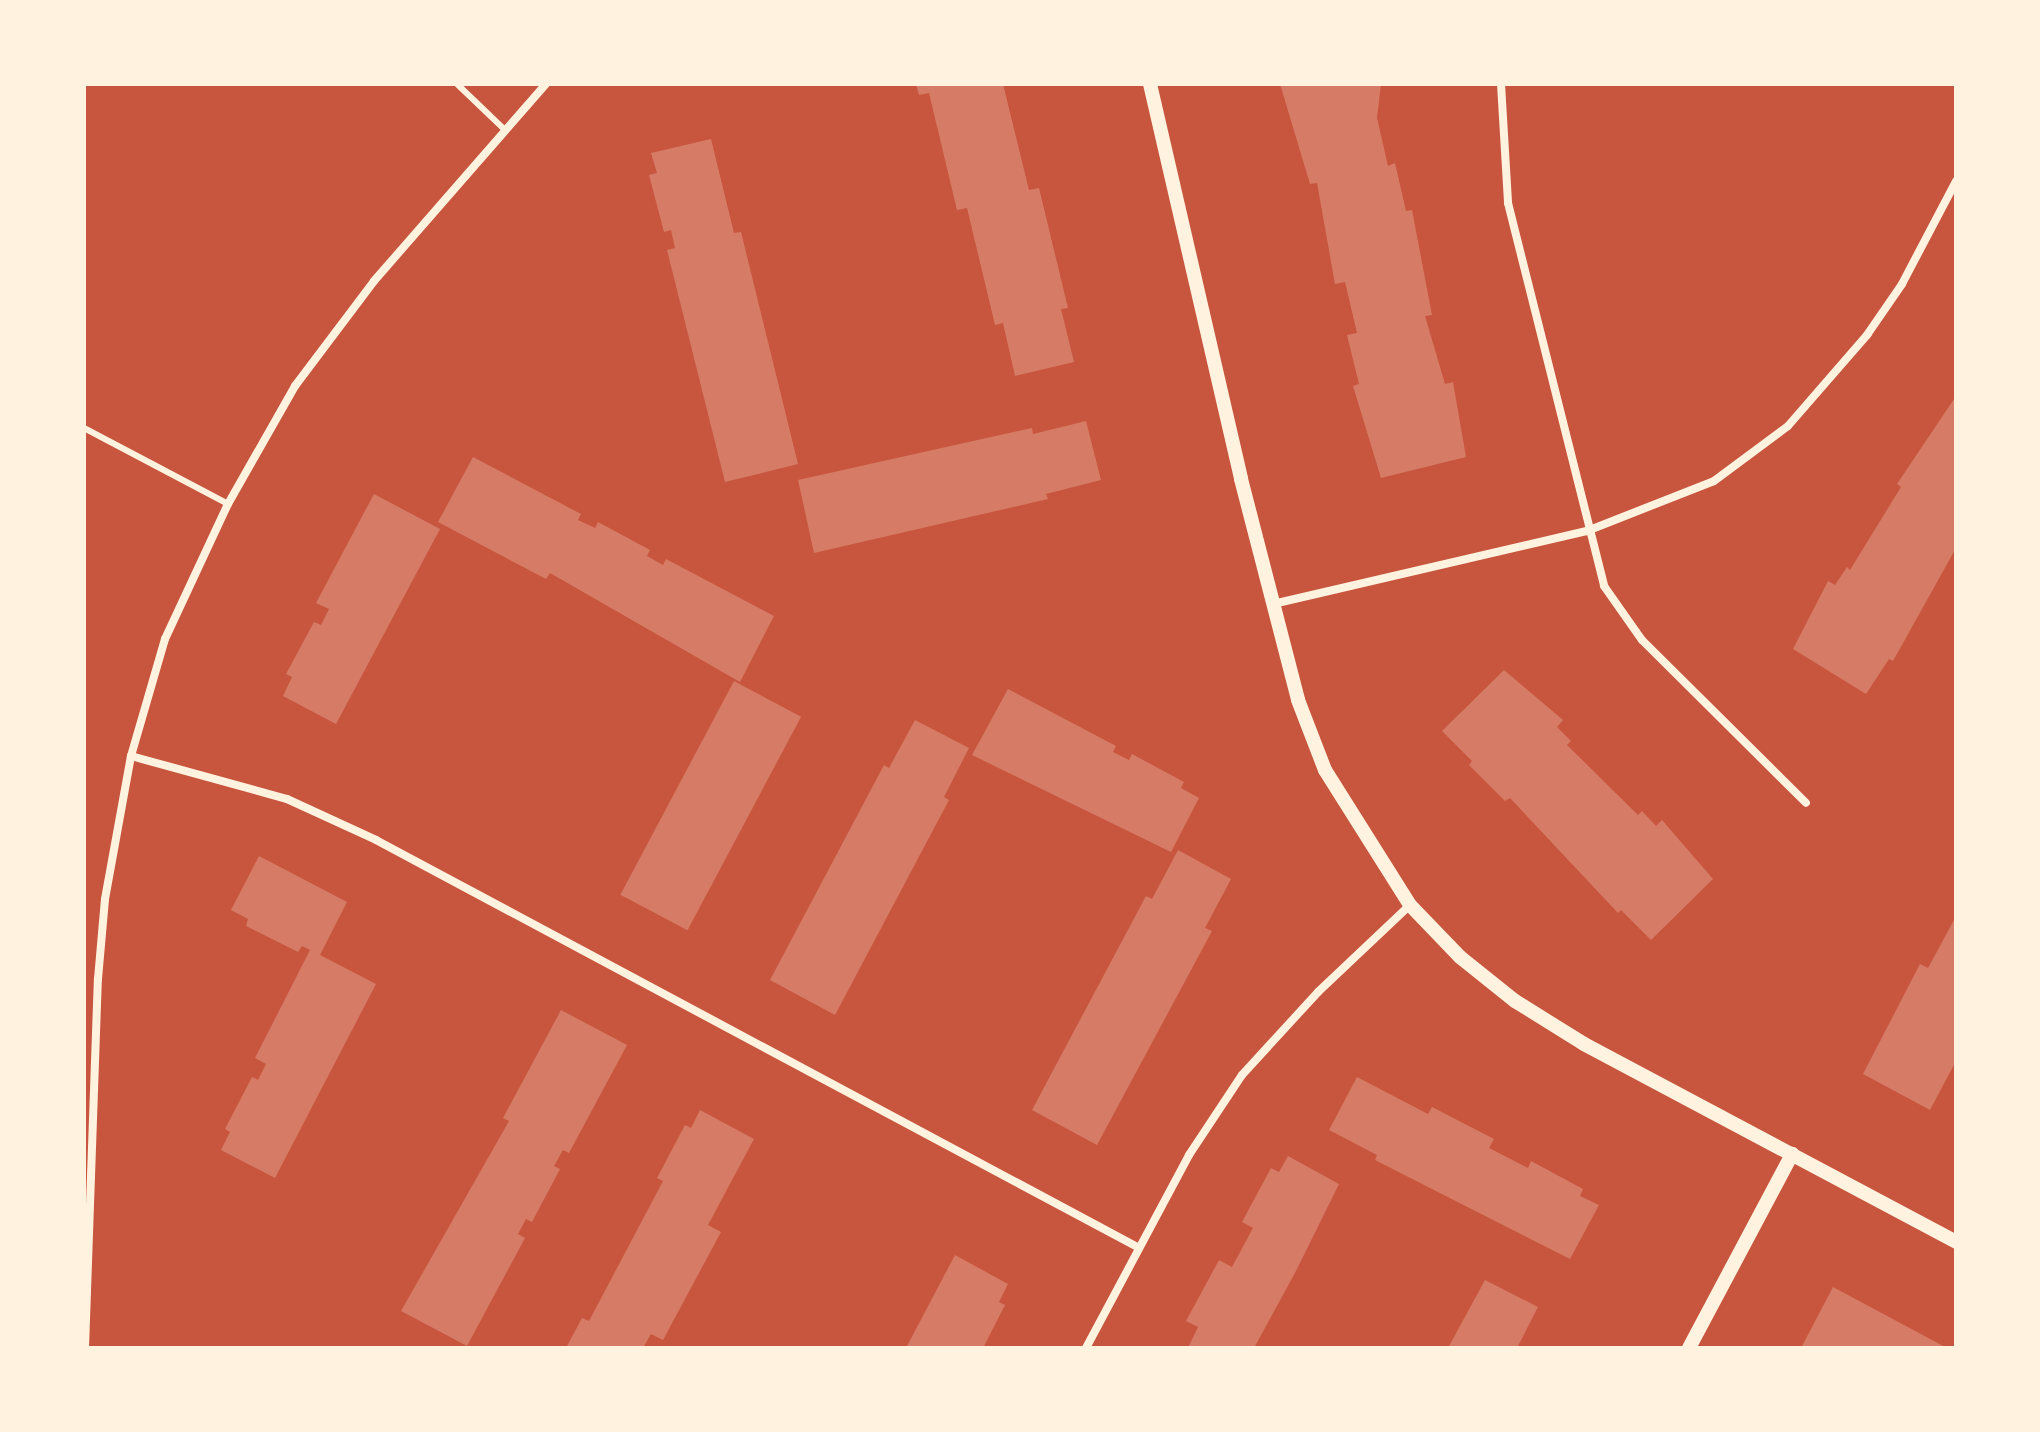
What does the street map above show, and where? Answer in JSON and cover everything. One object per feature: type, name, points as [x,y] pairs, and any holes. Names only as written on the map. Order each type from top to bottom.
[{"type":"street","points":[[85,1348],[98,979],[115,828],[131,756],[165,639],[228,504],[321,350],[546,84]]},
{"type":"street","points":[[1150,84],[1298,700],[1325,770],[1410,905],[1460,957],[1515,1001],[1584,1044],[1956,1242]]},
{"type":"street","points":[[1501,84],[1508,203],[1587,531],[1604,586],[1642,640],[1806,803]]},
{"type":"street","points":[[1273,604],[1587,531],[1714,481],[1788,426],[1867,335],[1902,284],[1956,181]]},
{"type":"street","points":[[131,756],[259,790],[364,834],[1139,1248]]},
{"type":"street","points":[[1086,1348],[1189,1155],[1242,1075],[1318,992],[1410,905]]},
{"type":"street","points":[[1689,1348],[1792,1154]]},
{"type":"lane","points":[[457,84],[505,130]]},
{"type":"lane","points":[[84,428],[228,504]]},
{"type":"building","points":[[916,84],[1003,84],[1029,190],[1039,188],[1068,308],[1061,309],[1074,362],[1015,376],[1003,323],[995,325],[967,208],[957,210],[929,93],[919,95]]},
{"type":"building","points":[[1280,84],[1381,84],[1377,118],[1388,166],[1395,163],[1406,211],[1412,210],[1432,315],[1425,316],[1445,384],[1453,382],[1466,457],[1381,478],[1353,386],[1359,384],[1347,335],[1357,333],[1345,282],[1335,284],[1317,183],[1310,184]]},
{"type":"building","points":[[711,139],[734,233],[741,232],[798,464],[725,482],[667,250],[675,248],[671,230],[664,232],[649,175],[657,173],[651,153]]},
{"type":"building","points":[[1956,396],[1956,548],[1893,661],[1889,659],[1866,694],[1793,649],[1828,581],[1835,585],[1847,567],[1850,570],[1901,487],[1897,484]]},
{"type":"building","points":[[1086,421],[1101,480],[1046,494],[1048,499],[814,553],[798,480],[1032,428],[1033,434]]},
{"type":"building","points":[[473,457],[581,514],[578,520],[595,528],[598,522],[650,550],[647,556],[663,565],[666,559],[774,616],[740,682],[550,573],[546,579],[438,522]]},
{"type":"building","points":[[374,494],[440,529],[336,724],[283,696],[292,677],[286,674],[314,622],[321,625],[329,609],[316,603]]},
{"type":"building","points":[[1504,670],[1563,720],[1557,727],[1571,741],[1567,745],[1638,815],[1642,811],[1656,826],[1662,820],[1713,879],[1651,940],[1621,910],[1618,913],[1510,798],[1505,801],[1469,765],[1472,761],[1442,731]]},
{"type":"building","points":[[734,681],[801,717],[687,930],[620,895]]},
{"type":"building","points":[[1008,689],[1116,746],[1113,752],[1129,760],[1132,754],[1184,782],[1181,788],[1199,798],[1171,852],[972,755]]},
{"type":"building","points":[[915,720],[969,748],[944,797],[949,800],[835,1015],[770,980],[884,765],[889,768]]},
{"type":"building","points":[[1178,850],[1231,879],[1205,928],[1212,931],[1097,1145],[1032,1110],[1146,896],[1152,899]]},
{"type":"building","points":[[259,856],[347,902],[320,955],[376,984],[275,1178],[221,1150],[230,1132],[225,1129],[252,1077],[258,1080],[266,1064],[255,1058],[310,950],[302,946],[298,952],[246,926],[248,919],[231,910]]},
{"type":"building","points":[[1954,920],[1956,1061],[1930,1110],[1863,1074],[1920,964],[1928,968]]},
{"type":"building","points":[[561,1010],[627,1045],[569,1153],[563,1150],[554,1166],[560,1169],[532,1222],[526,1219],[518,1234],[525,1238],[467,1346],[401,1311],[509,1121],[503,1118]]},
{"type":"building","points":[[1357,1077],[1428,1114],[1432,1107],[1494,1139],[1489,1148],[1528,1168],[1531,1161],[1583,1189],[1580,1196],[1599,1205],[1570,1259],[1375,1160],[1377,1155],[1329,1130]]},
{"type":"building","points":[[700,1110],[754,1139],[708,1225],[721,1232],[663,1340],[651,1334],[643,1348],[566,1348],[582,1318],[589,1321],[663,1181],[657,1178],[685,1125],[691,1128]]},
{"type":"building","points":[[1288,1156],[1339,1184],[1296,1271],[1254,1348],[1188,1348],[1198,1327],[1186,1321],[1219,1260],[1232,1267],[1253,1228],[1242,1222],[1271,1168],[1279,1172]]},
{"type":"building","points":[[955,1255],[1008,1284],[999,1302],[1005,1305],[983,1348],[906,1348]]},
{"type":"building","points":[[1485,1280],[1538,1307],[1517,1348],[1448,1348]]},
{"type":"building","points":[[1833,1287],[1947,1348],[1801,1348]]}]
